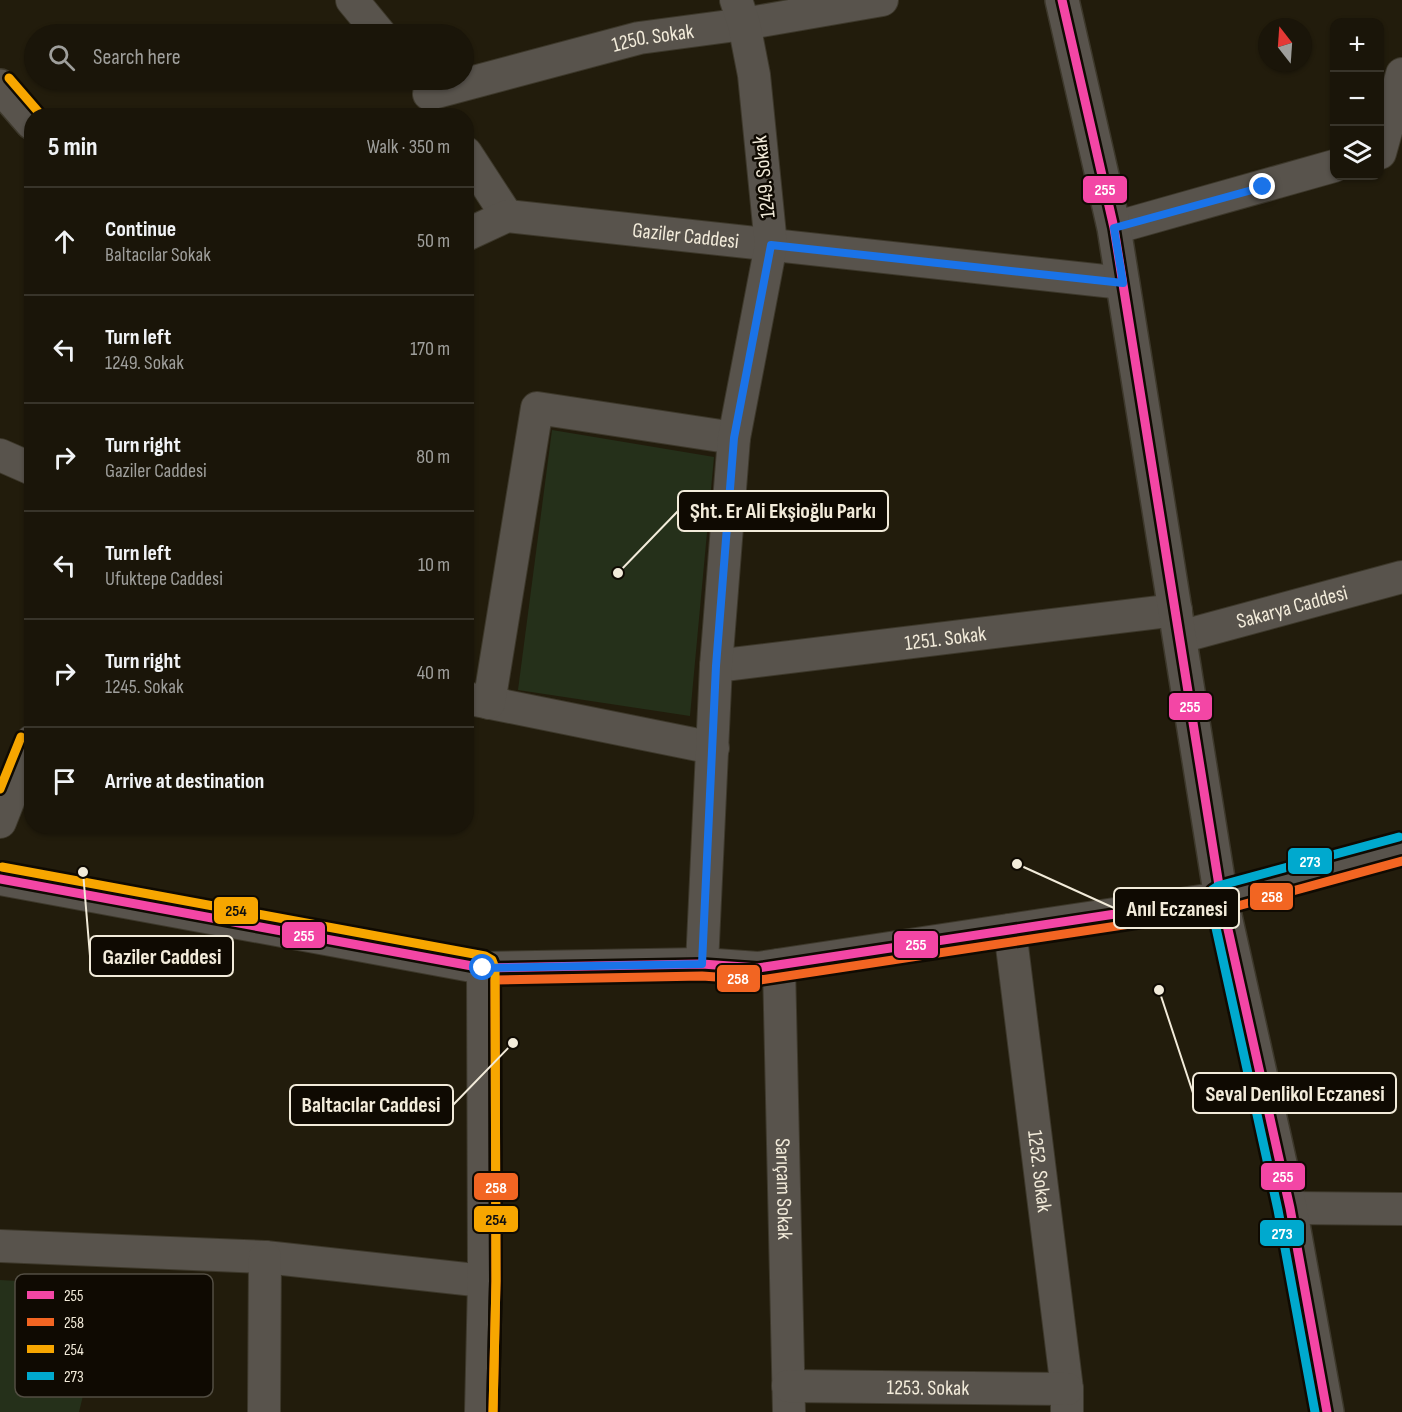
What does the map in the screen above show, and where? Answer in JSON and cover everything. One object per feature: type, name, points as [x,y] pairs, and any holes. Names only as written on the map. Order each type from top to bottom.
[{"type":"street","points":[[352,0],[372,24]]},
{"type":"street","name":"1250. Sokak","points":[[474,84],[740,12],[882,0]]},
{"type":"street","points":[[1062,0],[1114,228],[1221,898],[1290,1208],[1327,1412]]},
{"type":"street","name":"1249. Sokak","points":[[702,964],[716,666],[734,438],[771,245],[754,75],[740,12]]},
{"type":"street","points":[[1384,139],[1402,74]]},
{"type":"street","points":[[0,86],[24,114]]},
{"type":"street","name":"1250. Sokak","points":[[429,96],[451,90]]},
{"type":"street","points":[[1384,152],[1402,147]]},
{"type":"street","points":[[474,165],[507,216],[474,231]]},
{"type":"street","points":[[1114,228],[1330,167]]},
{"type":"street","name":"Gaziler Caddesi","points":[[507,216],[1123,283]]},
{"type":"street","points":[[712,748],[478,700],[537,408],[734,438]]},
{"type":"street","points":[[0,455],[24,466]]},
{"type":"street","name":"Sakarya Caddesi","points":[[1178,624],[1402,577]]},
{"type":"street","name":"1251. Sokak","points":[[716,666],[1178,624]]},
{"type":"street","points":[[0,822],[10,766],[24,750]]},
{"type":"street","points":[[0,879],[483,968],[702,964],[758,968],[1221,898],[1402,849]]},
{"type":"street","name":"1252. Sokak","points":[[1010,930],[1067,1400]]},
{"type":"street","name":"Sarıçam Sokak","points":[[779,965],[788,1399]]},
{"type":"street","points":[[481,1412],[484,1281],[483,968]]},
{"type":"street","points":[[1290,1208],[1402,1209]]},
{"type":"street","points":[[0,1246],[265,1257],[484,1281]]},
{"type":"street","points":[[264,1412],[265,1257]]},
{"type":"street","name":"1253. Sokak","points":[[788,1399],[1067,1400]]},
{"type":"green space","points":[[552,430],[714,457],[690,716],[518,690]]},
{"type":"green space","points":[[0,1280],[15,1281],[15,1397],[83,1397],[79,1412],[0,1412]]},
{"type":"transit line","name":"255","points":[[1062,0],[1114,228],[1221,898],[1290,1208],[1327,1412]]},
{"type":"transit line","name":"254","points":[[9,78],[35,108]]},
{"type":"transit line","name":"254","points":[[0,789],[21,737]]},
{"type":"transit line","name":"273","points":[[1315,1412],[1278,1210],[1209,896],[1218,886],[1399,837]]},
{"type":"transit line","name":"258","points":[[493,1412],[496,1281],[495,980],[702,976],[760,980],[1223,910],[1402,861]]},
{"type":"transit line","name":"254","points":[[2,867],[485,956],[492,960],[495,968],[496,1281],[493,1412]]},
{"type":"transit line","name":"255","points":[[0,879],[483,968],[702,964],[758,968],[1221,898]]},
{"type":"place","name":"Şht. Er Ali Ekşioğlu Parkı","points":[[618,573]]},
{"type":"place","name":"Anıl Eczanesi","points":[[1017,864]]},
{"type":"place","name":"Gaziler Caddesi","points":[[83,872]]},
{"type":"place","name":"Seval Denlikol Eczanesi","points":[[1159,990]]},
{"type":"place","name":"Baltacılar Caddesi","points":[[513,1043]]},
{"type":"route","points":[[483,968],[702,964],[716,666],[734,438],[771,245],[1123,283],[1114,228],[1263,187]]}]
